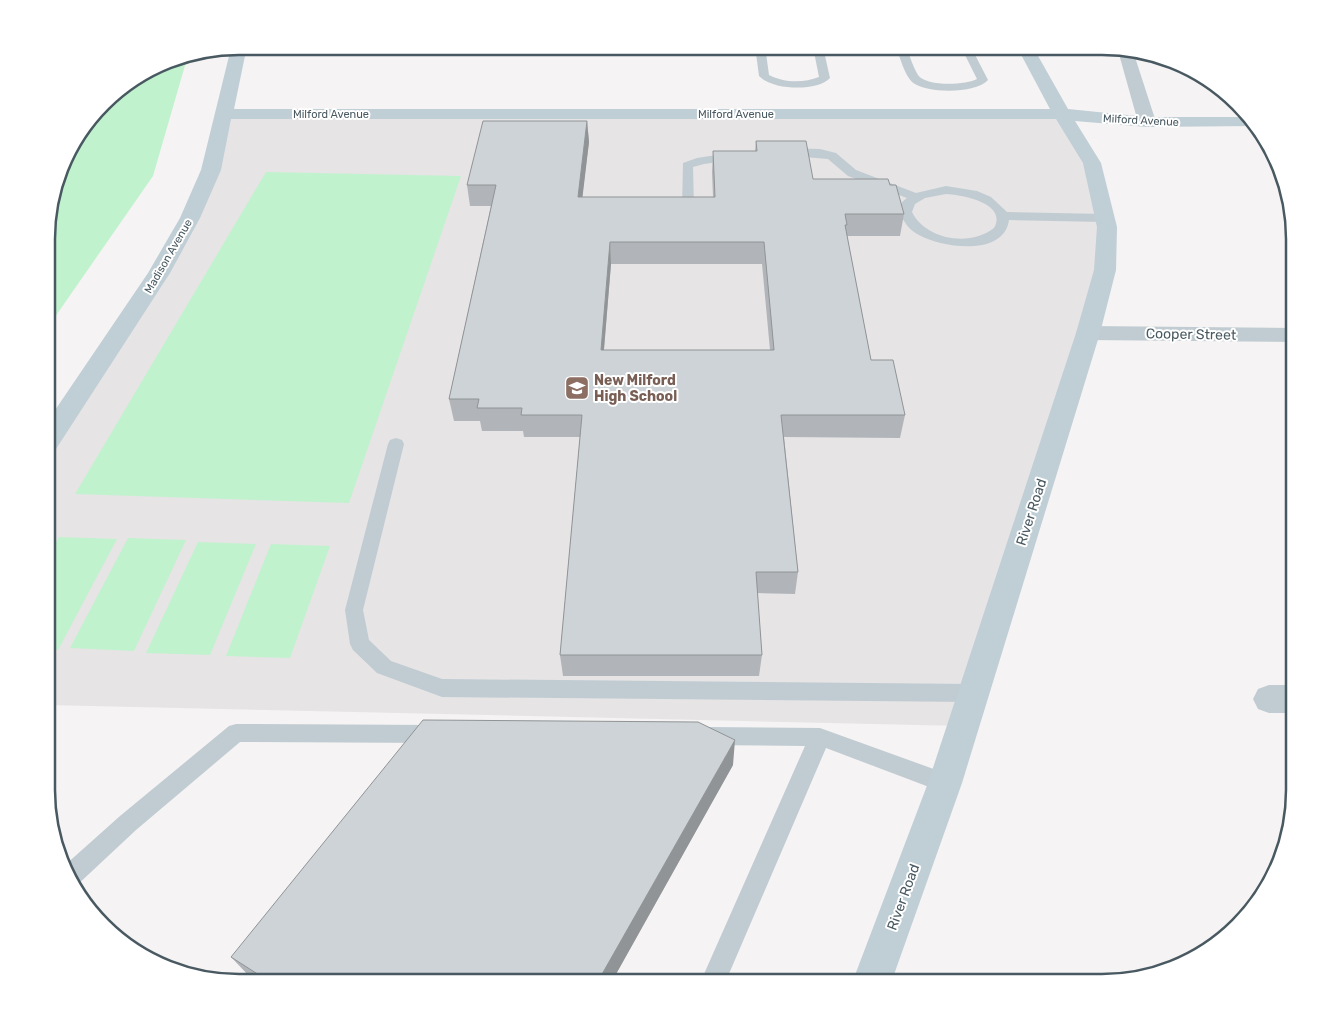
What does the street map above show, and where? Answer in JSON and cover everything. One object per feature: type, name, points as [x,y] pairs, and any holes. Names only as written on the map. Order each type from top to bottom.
[{"type":"street","name":"Madison Avenue","points":[[55,432],[159,273],[190,218],[211,170],[222,114],[237,55]]},
{"type":"street","name":"River Road","points":[[873,974],[945,783],[1088,333],[1105,270],[1105,218],[1102,194],[1092,163],[1029,55]]},
{"type":"street","points":[[1127,57],[1147,122]]},
{"type":"street","name":"Milford Avenue","points":[[222,114],[1062,114],[1147,122],[1244,122]]},
{"type":"street","name":"Cooper Street","points":[[1088,333],[1286,335]]},
{"type":"lane","points":[[761,55],[764,76],[772,82],[815,83],[824,78],[820,55]]},
{"type":"lane","points":[[905,55],[914,78],[923,85],[970,87],[983,80],[970,55]]},
{"type":"lane","points":[[688,208],[687,166],[692,162],[723,160],[752,152]]},
{"type":"lane","points":[[771,152],[820,153],[832,156],[852,172],[915,198]]},
{"type":"lane","points":[[932,191],[962,192],[988,201],[998,208],[1003,216],[1003,226],[997,234],[986,240],[971,243],[936,239],[910,224],[905,215],[906,207],[915,198],[932,191]]},
{"type":"lane","points":[[1003,216],[1105,218]]},
{"type":"lane","points":[[396,444],[354,610],[360,644],[384,667],[442,688],[973,692]]},
{"type":"lane","points":[[75,872],[128,823],[236,733],[458,734]]},
{"type":"lane","points":[[683,736],[820,737],[945,783]]},
{"type":"lane","points":[[716,974],[820,737]]},
{"type":"shaded area","name":"New Milford High School","points":[[222,114],[1062,114],[1092,163],[1107,227],[963,726],[55,705],[55,430],[190,218]]},
{"type":"green space","points":[[186,63],[153,176],[55,317],[55,227],[61,191],[74,158],[93,127],[127,93],[158,74]]},
{"type":"green space","points":[[266,172],[461,176],[349,503],[75,494]]},
{"type":"green space","points":[[59,537],[117,539],[58,650],[55,650],[55,544]]},
{"type":"green space","points":[[128,538],[186,540],[134,651],[70,648]]},
{"type":"green space","points":[[198,542],[256,544],[210,655],[146,653]]},
{"type":"green space","points":[[271,544],[330,546],[290,658],[226,656]]},
{"type":"building","points":[[483,121],[587,121],[578,197],[715,197],[713,151],[757,151],[756,141],[806,141],[813,179],[888,179],[890,185],[896,185],[904,214],[845,214],[847,225],[845,225],[871,360],[893,360],[905,415],[781,415],[798,572],[756,572],[762,655],[560,655],[582,415],[521,415],[522,408],[477,408],[479,399],[449,399],[496,185],[467,185]],"holes":[[[610,242],[764,242],[774,350],[601,350]]]},
{"type":"building","points":[[423,720],[698,722],[735,740],[602,974],[258,974],[231,957]]},
{"type":"place","name":"New Milford High School","points":[[577,388]]}]
